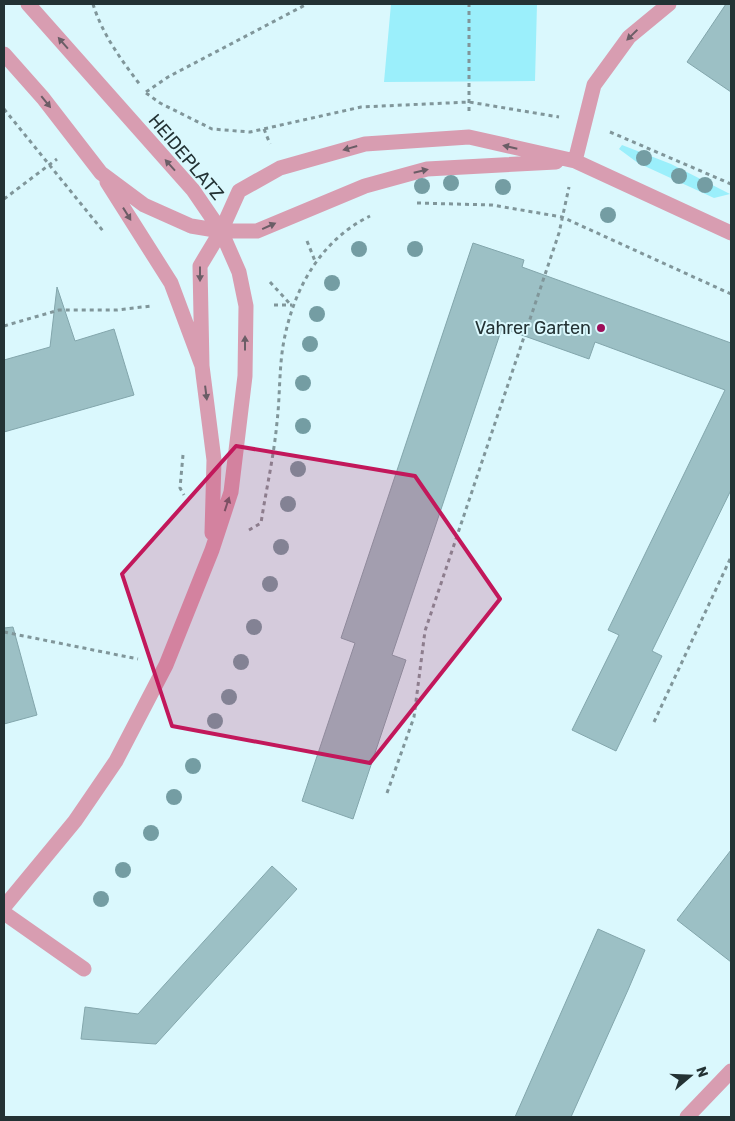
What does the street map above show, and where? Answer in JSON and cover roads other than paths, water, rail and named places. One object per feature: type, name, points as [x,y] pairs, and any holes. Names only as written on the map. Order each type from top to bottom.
[{"type":"street","name":"HEIDEPLATZ","points":[[28,4],[193,190],[221,231]]},
{"type":"street","points":[[575,161],[594,85],[629,37],[669,4]]},
{"type":"street","name":"HEIDEPLATZ","points":[[4,54],[43,98],[101,173],[144,205],[191,226],[221,231]]},
{"type":"street","points":[[212,550],[214,460],[202,366],[200,266],[221,231],[239,191],[280,168],[365,144],[469,137],[575,161],[731,233]]},
{"type":"street","points":[[221,231],[257,232],[365,186],[427,169],[575,161]]},
{"type":"street","points":[[101,173],[171,283],[202,366]]},
{"type":"street","points":[[4,907],[75,822],[116,761],[166,665],[212,550],[231,492],[245,376],[246,306],[238,272],[221,231]]},
{"type":"street","points":[[4,914],[84,969]]},
{"type":"street","points":[[687,1117],[731,1072]]},
{"type":"place","name":"Vahrer Garten","points":[[601,328]]}]
